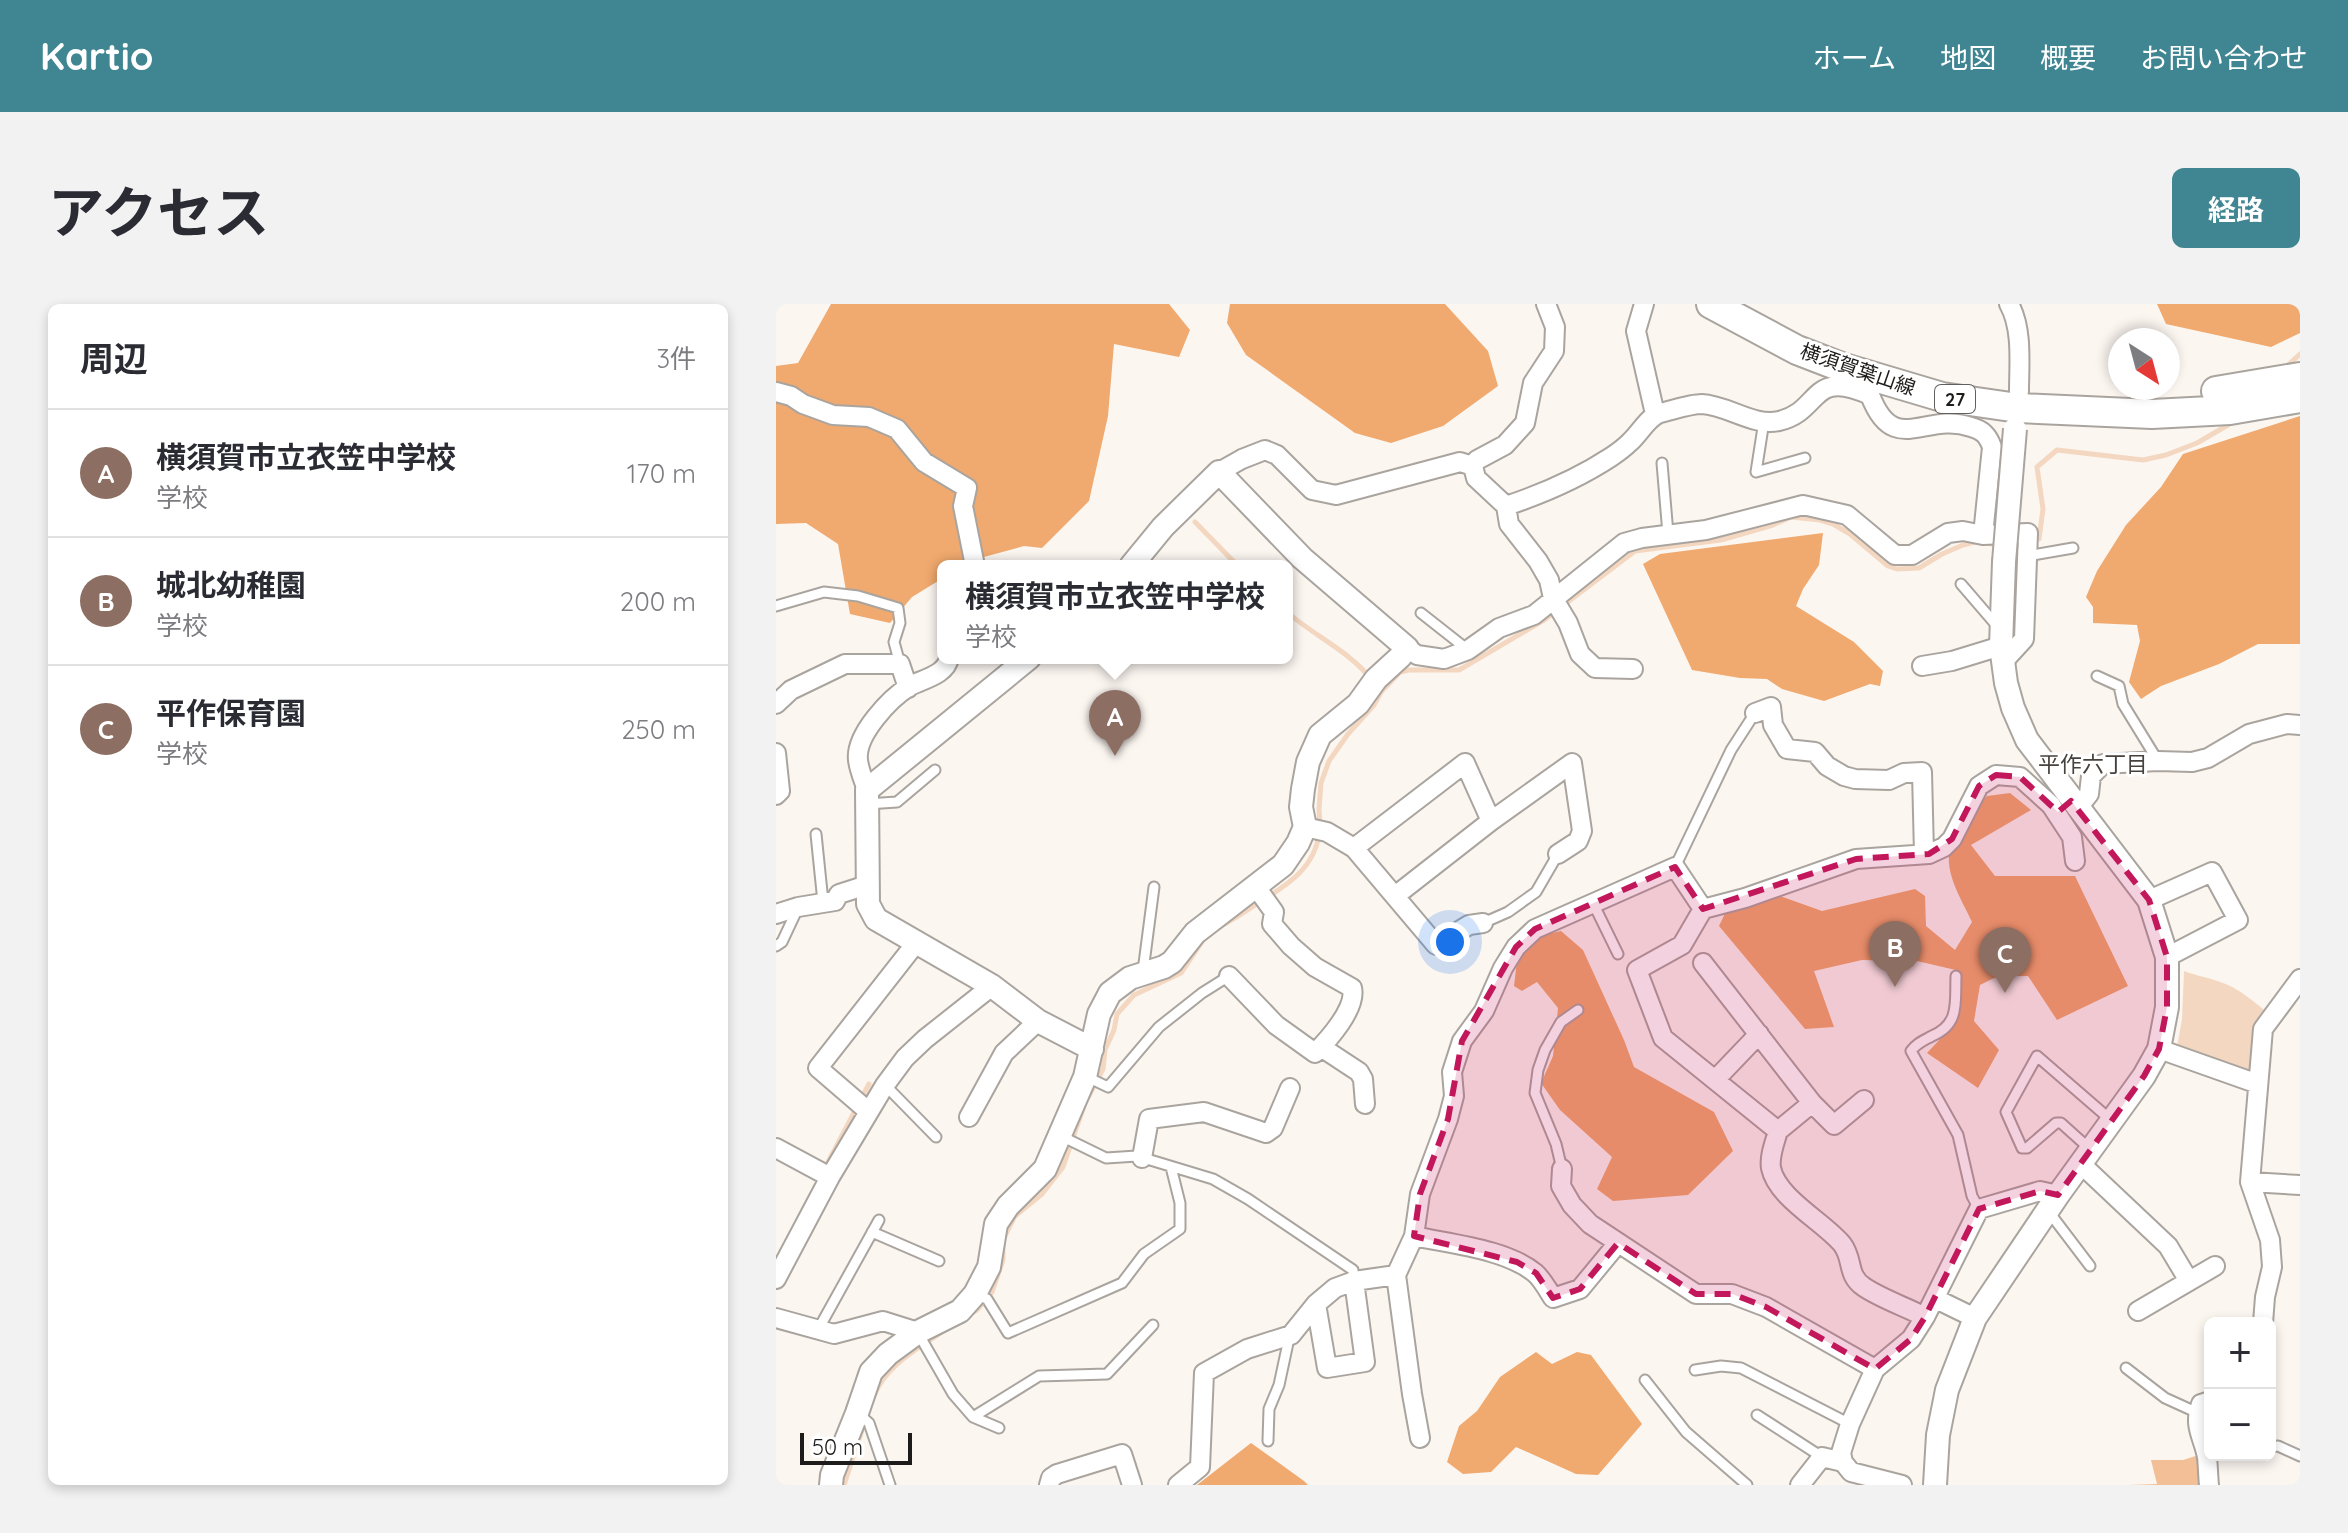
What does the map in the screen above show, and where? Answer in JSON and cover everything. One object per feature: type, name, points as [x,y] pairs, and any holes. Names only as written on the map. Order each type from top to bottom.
[{"type":"main road","name":"横須賀葉山線","points":[[1711,304],[1797,350],[1841,367],[1942,397],[2017,410],[2154,395],[2224,400],[2297,391]]},
{"type":"main road","name":"横須賀葉山線","points":[[1748,304],[1803,334],[1848,352],[1945,381],[2017,410]]},
{"type":"street","points":[[1546,304],[1555,327],[1554,351],[1533,383],[1525,423],[1505,445],[1477,460],[1473,466],[1476,478],[1506,506],[1509,524],[1549,580],[1553,598],[1587,663],[1595,668],[1633,669]]},
{"type":"street","points":[[1644,304],[1636,331],[1655,414]]},
{"type":"street","points":[[1935,1485],[1938,1435],[1947,1390],[1975,1318],[2144,1076],[2159,1049],[2167,1007],[2167,957],[2149,900],[2068,808],[2027,740],[2013,708],[2001,646],[2004,562],[2020,354],[2015,315],[2009,304]]},
{"type":"street","points":[[1506,506],[1542,494],[1610,458],[1630,443],[1655,414],[1702,404],[1764,421],[1779,421],[1793,415],[1830,387],[1841,385],[1870,395],[1877,414],[1897,428],[1913,430],[1931,424],[1958,422],[1980,430],[1989,438],[1992,447],[1983,535]]},
{"type":"street","points":[[776,392],[833,415],[869,417],[897,429],[924,462],[967,488],[963,506],[974,560]]},
{"type":"street","points":[[1136,560],[1163,527],[1219,472],[1265,450],[1277,455],[1312,490],[1336,495],[1460,462],[1473,466]]},
{"type":"street","points":[[1219,472],[1302,558],[1407,648],[1417,655],[1444,659],[1468,650],[1499,628],[1534,615],[1624,543],[1642,538],[1706,530],[1803,505],[1847,515],[1895,555],[1912,555],[1948,533],[2028,533],[2024,639],[1952,661],[1922,666]]},
{"type":"street","points":[[831,1485],[871,1372],[888,1354],[918,1332],[960,1311],[975,1294],[989,1267],[996,1224],[1008,1206],[1045,1169],[1085,1077],[1099,1014],[1110,993],[1130,978],[1172,962],[1195,933],[1262,895],[1298,843],[1305,827],[1301,807],[1303,789],[1308,762],[1320,735],[1358,704],[1376,679],[1407,648]]},
{"type":"street","points":[[776,704],[791,690],[845,664],[900,664],[908,688]]},
{"type":"street","points":[[948,664],[941,671],[908,688],[871,722],[859,743],[858,760],[867,797],[868,904],[876,919],[992,986],[1038,1021],[1092,1049]]},
{"type":"street","points":[[867,797],[1022,664]]},
{"type":"street","points":[[1755,713],[1771,707],[1773,725],[1787,749],[1815,752],[1827,766],[1844,776],[1889,780],[1904,773],[1922,772],[1924,854]]},
{"type":"street","points":[[2068,808],[2089,794],[2091,776],[2103,764],[2192,762],[2208,758],[2249,734],[2287,724],[2300,725]]},
{"type":"street","points":[[776,753],[780,791],[776,795]]},
{"type":"street","points":[[1354,848],[1465,763],[1491,821]]},
{"type":"street","points":[[1395,896],[1572,763],[1582,831],[1578,841],[1558,854]]},
{"type":"street","points":[[1778,1131],[1663,1038],[1637,970],[1682,945],[1703,909],[1745,898],[1856,859],[1924,854],[1944,847],[1952,839],[1979,786],[1996,775],[2020,777],[2068,808],[2075,861]]},
{"type":"street","points":[[1305,827],[1327,832],[1354,848],[1436,945],[1469,925],[1483,923]]},
{"type":"street","points":[[1420,1438],[1396,1275],[1414,1236],[1420,1194],[1448,1119],[1454,1096],[1452,1072],[1462,1041],[1484,1011],[1516,947],[1535,929],[1675,867],[1703,909]]},
{"type":"street","points":[[2149,900],[2212,872],[2238,920],[2167,957]]},
{"type":"street","points":[[776,914],[835,901],[839,894],[867,885]]},
{"type":"street","points":[[1229,976],[1276,1025],[1315,1053],[1340,1022],[1354,993],[1352,988],[1315,967],[1291,946],[1272,924],[1274,912],[1262,895]]},
{"type":"street","points":[[868,1111],[818,1068],[916,943]]},
{"type":"street","points":[[1703,963],[1812,1103],[1834,1125],[1864,1100]]},
{"type":"street","points":[[2263,1317],[2272,1267],[2270,1240],[2250,1182],[2263,1029],[2300,979]]},
{"type":"street","points":[[776,1279],[830,1177],[885,1085],[905,1058],[925,1039],[992,986]]},
{"type":"street","points":[[2283,1004],[2300,1013]]},
{"type":"street","points":[[969,1117],[1004,1053],[1038,1021]]},
{"type":"street","points":[[1715,1080],[1759,1034]]},
{"type":"street","points":[[1321,1047],[1359,1072],[1363,1079],[1365,1104]]},
{"type":"street","points":[[2159,1049],[2258,1084]]},
{"type":"street","points":[[1142,1158],[1149,1119],[1204,1112],[1266,1133],[1273,1128],[1290,1088]]},
{"type":"street","points":[[1812,1103],[1778,1131],[1771,1168],[1795,1203],[1843,1245],[1852,1275],[1862,1286],[1925,1317]]},
{"type":"street","points":[[776,1148],[830,1177]]},
{"type":"street","points":[[2086,1157],[2168,1246],[2189,1281]]},
{"type":"street","points":[[1562,1169],[1561,1186],[1572,1205],[1590,1224],[1696,1294],[1732,1294],[1766,1307],[1875,1369]]},
{"type":"street","points":[[2250,1182],[2300,1185]]},
{"type":"street","points":[[1891,1484],[1851,1472],[1843,1462],[1841,1453],[1850,1424],[1875,1369],[1911,1339],[1936,1299],[1979,1209],[2040,1191],[2053,1203]]},
{"type":"street","points":[[1414,1236],[1517,1262],[1536,1273],[1553,1298],[1580,1289],[1618,1243]]},
{"type":"street","points":[[2138,1311],[2215,1266]]},
{"type":"street","points":[[1178,1485],[1200,1467],[1204,1373],[1247,1349],[1291,1335],[1316,1304],[1335,1288],[1354,1281],[1396,1275]]},
{"type":"street","points":[[1316,1304],[1327,1368],[1365,1362],[1354,1281]]},
{"type":"street","points":[[1936,1299],[1975,1318]]},
{"type":"street","points":[[776,1318],[834,1334],[883,1321],[918,1332]]},
{"type":"street","points":[[2204,1407],[2198,1433],[2204,1446]]},
{"type":"street","points":[[1049,1485],[1051,1478],[1057,1474],[1122,1454],[1132,1485]]},
{"type":"street","points":[[1800,1485],[1822,1457],[1843,1462]]},
{"type":"street","points":[[2208,1461],[2209,1485]]},
{"type":"lane","points":[[1764,421],[1756,472],[1805,458]]},
{"type":"lane","points":[[1662,463],[1668,534]]},
{"type":"lane","points":[[2027,556],[2073,548]]},
{"type":"lane","points":[[1961,584],[1995,625],[2001,646]]},
{"type":"lane","points":[[776,606],[824,592],[858,596],[898,608],[900,623],[894,642],[900,664]]},
{"type":"lane","points":[[1421,613],[1468,650]]},
{"type":"lane","points":[[2097,676],[2119,686],[2123,704],[2158,761]]},
{"type":"lane","points":[[1675,867],[1731,750],[1755,713]]},
{"type":"lane","points":[[867,797],[897,802],[935,770]]},
{"type":"lane","points":[[816,834],[823,902]]},
{"type":"lane","points":[[1483,923],[1508,912],[1536,892],[1558,854]]},
{"type":"lane","points":[[1143,974],[1154,887]]},
{"type":"lane","points":[[1593,903],[1618,954]]},
{"type":"lane","points":[[776,946],[782,942],[798,907]]},
{"type":"lane","points":[[1085,1077],[1108,1087],[1159,1027],[1229,976]]},
{"type":"lane","points":[[1956,976],[1953,1018],[1945,1030],[1916,1043],[1911,1051],[1958,1135],[1972,1196],[1979,1209]]},
{"type":"lane","points":[[1562,1169],[1556,1144],[1535,1093],[1545,1050],[1561,1022],[1578,1010]]},
{"type":"lane","points":[[2086,1157],[2061,1123],[2056,1123],[2027,1148],[2022,1148],[2006,1112],[2037,1056],[2112,1121]]},
{"type":"lane","points":[[885,1085],[936,1137]]},
{"type":"lane","points":[[1059,1135],[1106,1158],[1142,1158],[1213,1179],[1353,1270],[1354,1281]]},
{"type":"lane","points":[[975,1294],[987,1299],[1008,1333],[1122,1283],[1144,1254],[1180,1229],[1180,1203],[1171,1167]]},
{"type":"lane","points":[[2053,1203],[2090,1266]]},
{"type":"lane","points":[[819,1328],[879,1220]]},
{"type":"lane","points":[[872,1232],[939,1261]]},
{"type":"lane","points":[[973,1417],[1039,1376],[1107,1374],[1153,1325]]},
{"type":"lane","points":[[918,1332],[953,1394],[973,1417],[999,1428]]},
{"type":"lane","points":[[1268,1441],[1269,1409],[1279,1385],[1291,1335]]},
{"type":"lane","points":[[1695,1370],[1721,1366],[1741,1368],[1850,1424]]},
{"type":"lane","points":[[2126,1368],[2165,1398],[2204,1407]]},
{"type":"lane","points":[[1645,1380],[1686,1432],[1747,1485]]},
{"type":"lane","points":[[857,1413],[869,1423],[890,1485]]},
{"type":"lane","points":[[1757,1415],[1822,1457]]},
{"type":"lane","points":[[2276,1446],[2300,1456]]},
{"type":"highlighted area","points":[[1996,775],[2020,777],[2058,812],[2071,801],[2149,900],[2167,957],[2167,1007],[2159,1049],[2144,1076],[2058,1195],[2040,1191],[1979,1209],[1911,1339],[1875,1369],[1766,1307],[1732,1294],[1696,1294],[1618,1243],[1580,1289],[1553,1298],[1536,1273],[1517,1262],[1414,1236],[1420,1194],[1448,1119],[1462,1041],[1516,947],[1535,929],[1675,867],[1703,909],[1856,859],[1929,854],[1952,839],[1979,786]]},
{"type":"shaded area","points":[[831,304],[1169,304],[1190,330],[1179,357],[1114,344],[1108,416],[1089,501],[1042,548],[1024,546],[973,560],[937,560],[937,582],[912,597],[890,623],[850,614],[838,544],[806,523],[776,524],[776,366],[798,363]]},
{"type":"shaded area","points":[[1230,304],[1445,304],[1488,351],[1498,386],[1443,426],[1391,443],[1355,433],[1246,355],[1227,323]]},
{"type":"shaded area","points":[[2157,304],[2300,304],[2300,333],[2271,347],[2166,324]]},
{"type":"shaded area","points":[[2300,416],[2300,644],[2258,644],[2219,664],[2161,686],[2141,699],[2129,682],[2140,641],[2137,625],[2093,623],[2093,607],[2086,597],[2097,571],[2126,525],[2161,487],[2183,454]]},
{"type":"shaded area","points":[[1823,533],[1819,565],[1796,606],[1854,642],[1883,671],[1880,686],[1870,684],[1824,701],[1782,689],[1767,679],[1692,670],[1643,564],[1660,554]]},
{"type":"shaded area","points":[[2010,793],[2031,810],[1971,845],[1995,876],[2075,876],[2128,986],[2057,1020],[2028,976],[1998,976],[1980,985],[1974,1021],[1999,1050],[1978,1088],[1927,1053],[1956,1022],[1960,971],[1917,961],[1862,960],[1814,971],[1834,1027],[1805,1029],[1719,926],[1727,909],[1777,895],[1822,911],[1915,889],[1925,896],[1926,926],[1955,950],[1972,922],[1950,872],[1951,847],[1964,824],[1987,796]]},
{"type":"shaded area","points":[[1561,931],[1583,950],[1634,1067],[1714,1112],[1733,1151],[1688,1195],[1613,1201],[1597,1189],[1612,1157],[1560,1110],[1541,1083],[1553,1056],[1558,1008],[1537,982],[1522,991],[1514,986],[1518,953],[1543,935]]},
{"type":"shaded area","points":[[2184,971],[2229,986],[2268,1013],[2258,1026],[2250,1073],[2177,1047],[2182,1019]]},
{"type":"shaded area","points":[[1536,1352],[1552,1364],[1577,1352],[1591,1355],[1642,1424],[1598,1475],[1576,1474],[1516,1447],[1491,1472],[1463,1474],[1447,1462],[1459,1426],[1477,1411],[1500,1377]]},
{"type":"shaded area","points":[[1251,1443],[1304,1481],[1308,1485],[1197,1485]]},
{"type":"shaded area","points":[[2202,1454],[2204,1485],[2129,1485],[2157,1484],[2151,1460],[2183,1460]]},
{"type":"waterway","points":[[2283,370],[2300,354]]},
{"type":"waterway","points":[[2011,545],[2039,539],[2043,509],[2037,467],[2057,450],[2143,460],[2197,443],[2234,419]]},
{"type":"waterway","points":[[1320,824],[1321,783],[1329,761],[1400,672],[1459,670],[1544,620],[1635,551],[1721,540],[1791,517],[1833,524],[1888,566],[1897,569],[1919,568],[1942,554],[1975,542],[2001,545]]},
{"type":"waterway","points":[[1195,522],[1232,560]]},
{"type":"waterway","points":[[1293,617],[1352,660],[1370,678]]},
{"type":"waterway","points":[[1219,927],[1297,876],[1311,858],[1319,834]]},
{"type":"waterway","points":[[970,1314],[992,1292],[1003,1260],[1003,1240],[1015,1216],[1042,1194],[1063,1167],[1085,1103],[1103,1069],[1105,1050],[1117,1014],[1134,995],[1181,973],[1205,937]]},
{"type":"waterway","points":[[825,1168],[869,1084]]},
{"type":"waterway","points":[[874,1396],[895,1366],[948,1328]]},
{"type":"waterway","points":[[844,1485],[864,1424]]},
{"type":"place","name":"横須賀市立衣笠中学校","points":[[1115,756]]},
{"type":"place","name":"城北幼稚園","points":[[1895,987]]},
{"type":"place","name":"平作保育園","points":[[2005,993]]},
{"type":"district","name":"平作六丁目","points":[[2093,764]]}]
